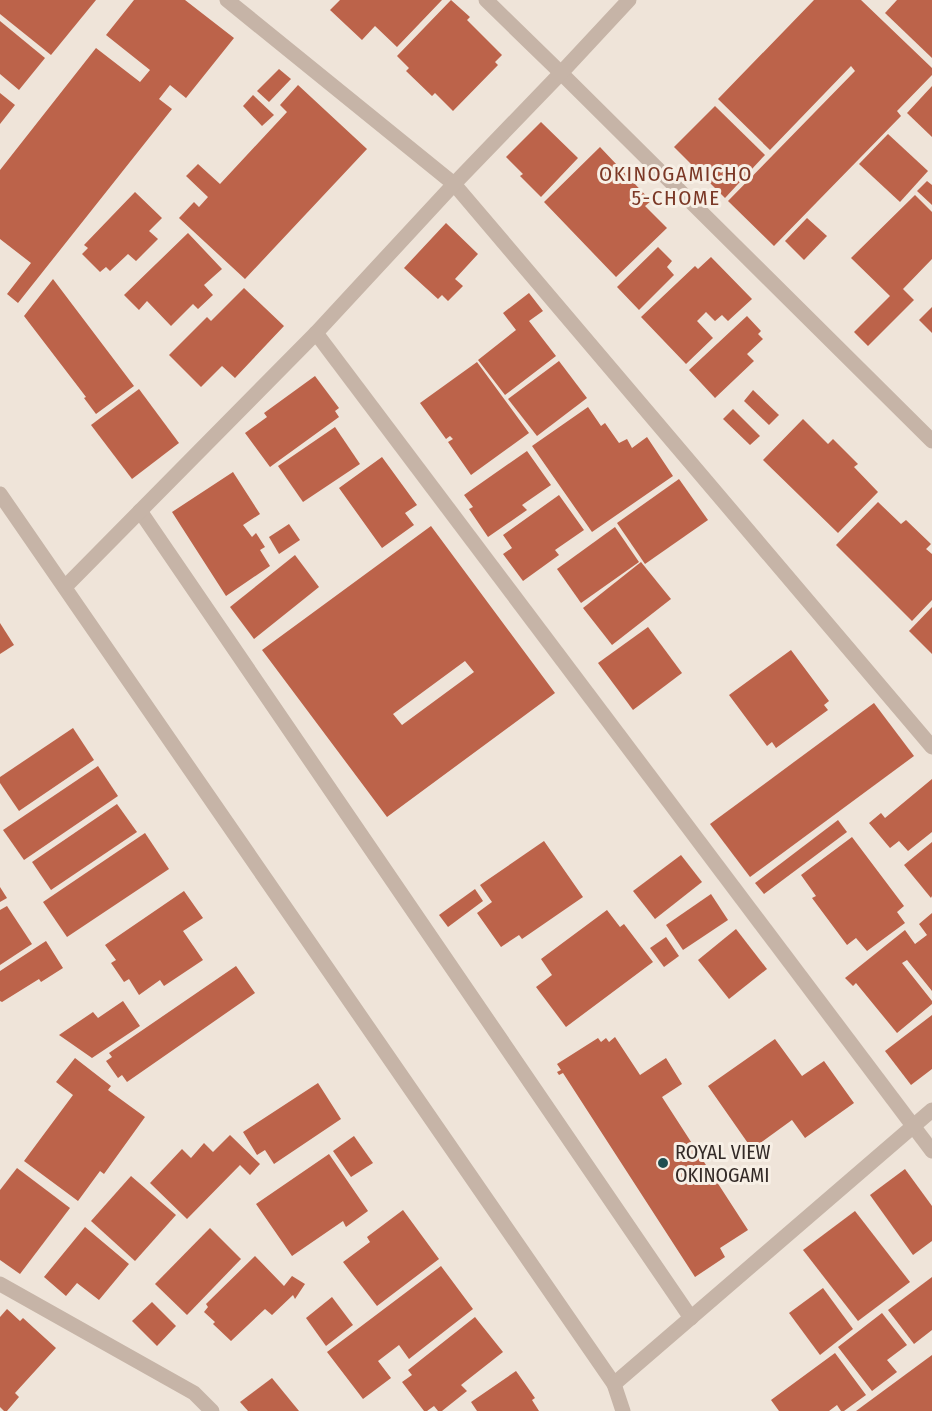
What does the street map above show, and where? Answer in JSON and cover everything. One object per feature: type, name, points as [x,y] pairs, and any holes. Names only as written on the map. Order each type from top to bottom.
[{"type":"street","points":[[227,0],[454,184],[932,747]]},
{"type":"street","points":[[486,0],[932,441]]},
{"type":"street","points":[[65,587],[316,333],[629,0]]},
{"type":"street","points":[[316,333],[932,1151]]},
{"type":"street","points":[[0,494],[614,1384],[623,1411]]},
{"type":"street","points":[[140,511],[691,1318]]},
{"type":"street","points":[[614,1384],[932,1110]]},
{"type":"street","points":[[0,1284],[194,1393],[212,1411]]},
{"type":"building","points":[[0,0],[96,0],[51,55],[0,14]]},
{"type":"building","points":[[134,0],[185,0],[234,38],[186,98],[170,85],[159,99],[172,109],[18,303],[7,294],[31,263],[0,239],[0,170],[96,48],[140,82],[150,70],[106,35]]},
{"type":"building","points":[[340,0],[442,0],[397,47],[375,26],[362,40],[330,10]]},
{"type":"building","points":[[451,0],[470,17],[467,20],[502,55],[495,62],[498,65],[453,111],[435,93],[432,96],[406,71],[409,68],[397,56]]},
{"type":"building","points":[[814,0],[861,0],[932,68],[932,75],[897,111],[901,116],[774,246],[728,201],[855,71],[851,66],[770,150],[718,99]]},
{"type":"building","points":[[897,0],[932,0],[932,58],[885,13]]},
{"type":"building","points":[[0,21],[45,58],[19,90],[0,74]]},
{"type":"building","points":[[279,69],[291,79],[269,102],[257,91]]},
{"type":"building","points":[[298,85],[367,149],[245,279],[179,218],[194,202],[199,207],[208,197],[186,176],[198,164],[220,184],[287,112],[280,105]]},
{"type":"building","points":[[932,86],[932,137],[907,113]]},
{"type":"building","points":[[0,93],[15,105],[0,124]]},
{"type":"building","points":[[253,95],[274,115],[262,126],[243,106]]},
{"type":"building","points":[[715,106],[765,155],[725,198],[674,147]]},
{"type":"building","points":[[541,122],[578,158],[541,197],[520,176],[523,174],[506,157]]},
{"type":"building","points":[[888,134],[928,171],[900,202],[859,164]]},
{"type":"building","points":[[600,147],[651,201],[645,206],[667,228],[616,277],[544,202]]},
{"type":"building","points":[[927,181],[932,185],[932,205],[917,191]]},
{"type":"building","points":[[135,192],[162,218],[149,231],[158,239],[136,261],[128,254],[110,271],[106,267],[100,272],[82,254],[88,248],[84,245]]},
{"type":"building","points":[[915,195],[932,212],[932,259],[903,289],[914,300],[868,346],[854,332],[890,296],[851,258]]},
{"type":"building","points":[[807,218],[827,236],[804,260],[785,241]]},
{"type":"building","points":[[446,223],[478,254],[455,279],[463,286],[448,301],[442,295],[438,299],[404,268]]},
{"type":"building","points":[[188,233],[222,269],[204,285],[213,295],[198,309],[193,304],[171,326],[147,301],[139,310],[124,295]]},
{"type":"building","points":[[658,247],[672,261],[667,267],[674,275],[639,310],[617,287]]},
{"type":"building","points":[[711,257],[752,299],[728,321],[722,315],[715,321],[706,312],[697,321],[713,338],[686,364],[641,317],[695,266],[698,269]]},
{"type":"building","points":[[53,279],[134,386],[96,414],[84,398],[86,397],[24,316]]},
{"type":"building","points":[[244,288],[284,326],[235,378],[222,366],[201,387],[169,355],[207,317],[211,321]]},
{"type":"building","points":[[529,293],[543,311],[529,321],[556,356],[505,395],[478,360],[516,330],[503,313]]},
{"type":"building","points":[[932,307],[932,333],[919,320]]},
{"type":"building","points":[[747,316],[761,331],[758,334],[763,339],[747,354],[754,361],[715,398],[689,370]]},
{"type":"building","points":[[559,361],[587,398],[537,436],[508,399]]},
{"type":"building","points":[[477,362],[529,433],[471,475],[448,442],[453,439],[450,436],[446,439],[420,403]]},
{"type":"building","points":[[315,376],[339,408],[335,411],[339,417],[270,467],[245,433],[267,417],[264,413]]},
{"type":"building","points":[[139,389],[179,443],[132,479],[91,425]]},
{"type":"building","points":[[753,390],[779,415],[769,425],[744,401]]},
{"type":"building","points":[[588,407],[601,426],[605,423],[619,443],[627,439],[632,448],[647,437],[673,476],[592,532],[532,446]]},
{"type":"building","points":[[733,409],[760,436],[750,445],[723,419]]},
{"type":"building","points":[[803,419],[828,444],[833,439],[858,464],[854,467],[878,492],[838,533],[763,460]]},
{"type":"building","points":[[335,427],[360,464],[303,502],[278,466]]},
{"type":"building","points":[[527,451],[551,485],[522,505],[527,510],[488,537],[469,509],[473,507],[464,495]]},
{"type":"building","points":[[382,457],[417,505],[405,513],[414,525],[382,548],[339,488]]},
{"type":"building","points":[[233,472],[260,514],[243,525],[252,537],[256,533],[265,547],[260,550],[270,566],[226,596],[172,512]]},
{"type":"building","points":[[679,479],[708,520],[645,564],[617,523]]},
{"type":"building","points":[[559,495],[584,530],[555,550],[559,555],[523,581],[503,554],[512,548],[503,535]]},
{"type":"building","points":[[878,502],[901,524],[906,520],[931,544],[926,549],[932,554],[932,600],[912,621],[836,545]]},
{"type":"building","points":[[289,524],[300,540],[279,554],[269,537]]},
{"type":"building","points":[[431,526],[555,693],[387,817],[262,650]],"holes":[[[465,661],[474,672],[402,725],[393,714]]]},
{"type":"building","points":[[615,527],[639,562],[581,603],[557,569]]},
{"type":"building","points":[[295,555],[319,587],[254,639],[230,607]]},
{"type":"building","points":[[641,562],[671,599],[612,645],[583,608]]},
{"type":"building","points":[[932,607],[932,654],[909,631]]},
{"type":"building","points":[[0,623],[14,645],[0,654]]},
{"type":"building","points":[[648,627],[682,673],[633,710],[598,663]]},
{"type":"building","points":[[791,650],[829,701],[824,705],[828,710],[776,748],[772,742],[767,746],[729,695]]},
{"type":"building","points":[[874,703],[914,756],[750,877],[710,824]]},
{"type":"building","points":[[73,728],[94,760],[19,811],[0,783],[0,777]]},
{"type":"building","points":[[98,766],[118,796],[24,860],[3,830]]},
{"type":"building","points":[[932,779],[932,832],[908,851],[899,841],[890,848],[869,823],[881,813],[885,818]]},
{"type":"building","points":[[117,804],[137,832],[51,890],[32,862]]},
{"type":"building","points":[[838,820],[847,832],[764,894],[755,883]]},
{"type":"building","points":[[145,833],[169,869],[67,937],[43,902]]},
{"type":"building","points":[[852,837],[904,906],[897,912],[905,923],[867,951],[856,938],[847,945],[812,898],[816,896],[801,875]]},
{"type":"building","points":[[544,841],[583,897],[522,939],[519,935],[501,947],[477,913],[492,902],[480,885]]},
{"type":"building","points":[[932,842],[932,896],[931,898],[904,865]]},
{"type":"building","points":[[681,855],[702,882],[655,919],[633,891]]},
{"type":"building","points":[[0,887],[7,898],[0,902]]},
{"type":"building","points":[[475,889],[483,901],[448,927],[439,915]]},
{"type":"building","points":[[184,891],[203,918],[183,931],[203,960],[164,986],[160,980],[139,995],[129,979],[124,982],[111,963],[116,960],[105,945]]},
{"type":"building","points":[[711,894],[728,920],[683,950],[666,925]]},
{"type":"building","points":[[7,906],[32,944],[0,965],[0,910]]},
{"type":"building","points":[[607,910],[620,927],[624,924],[653,962],[566,1027],[536,987],[552,975],[541,959]]},
{"type":"building","points":[[932,913],[932,991],[907,960],[902,963],[932,1004],[897,1033],[856,983],[853,986],[845,978],[905,930],[915,944],[927,935],[919,924]]},
{"type":"building","points":[[736,929],[767,969],[729,999],[698,960]]},
{"type":"building","points":[[666,937],[679,956],[664,967],[650,948]]},
{"type":"building","points":[[46,941],[63,968],[41,982],[39,979],[2,1002],[0,1001],[0,971]]},
{"type":"building","points":[[236,966],[255,993],[127,1082],[122,1075],[118,1078],[106,1061],[112,1057],[109,1053]]},
{"type":"building","points":[[123,1001],[140,1026],[92,1058],[59,1035],[93,1012],[98,1018]]},
{"type":"building","points":[[932,1015],[932,1069],[911,1085],[885,1051]]},
{"type":"building","name":"ROYAL VIEW OKINOGAMI","points":[[615,1037],[640,1075],[666,1058],[682,1084],[662,1097],[748,1230],[720,1248],[725,1257],[695,1277],[563,1073],[559,1075],[557,1072],[561,1070],[557,1064],[598,1038],[601,1042],[606,1038],[609,1042]]},
{"type":"building","points":[[775,1039],[802,1076],[824,1061],[854,1103],[805,1138],[792,1120],[752,1149],[708,1086]]},
{"type":"building","points":[[75,1058],[111,1086],[108,1090],[145,1117],[104,1174],[100,1171],[78,1201],[24,1161],[73,1095],[56,1082]]},
{"type":"building","points":[[318,1083],[341,1119],[274,1164],[265,1150],[257,1155],[243,1132]]},
{"type":"building","points":[[230,1135],[260,1164],[250,1175],[240,1165],[187,1219],[150,1183],[182,1149],[191,1158],[204,1143],[213,1152]]},
{"type":"building","points":[[354,1136],[373,1163],[351,1177],[333,1151]]},
{"type":"building","points":[[329,1154],[368,1211],[346,1227],[343,1221],[292,1256],[256,1204]]},
{"type":"building","points":[[17,1168],[70,1208],[20,1274],[0,1260],[0,1190]]},
{"type":"building","points":[[905,1169],[932,1206],[932,1241],[913,1255],[870,1195]]},
{"type":"building","points":[[131,1176],[176,1215],[135,1261],[91,1221]]},
{"type":"building","points":[[403,1210],[439,1259],[377,1306],[343,1262],[370,1242],[367,1237]]},
{"type":"building","points":[[855,1211],[910,1282],[858,1321],[803,1250]]},
{"type":"building","points":[[85,1227],[129,1264],[99,1300],[77,1283],[66,1296],[44,1277]]},
{"type":"building","points":[[210,1228],[241,1259],[187,1315],[155,1284]]},
{"type":"building","points":[[255,1256],[284,1286],[292,1276],[305,1284],[295,1299],[293,1295],[272,1315],[265,1309],[231,1341],[204,1312],[208,1307],[206,1304]]},
{"type":"building","points":[[441,1266],[473,1309],[409,1359],[399,1345],[378,1361],[391,1378],[363,1399],[327,1352]]},
{"type":"building","points":[[932,1277],[932,1330],[914,1344],[888,1310]]},
{"type":"building","points":[[823,1288],[853,1329],[820,1355],[789,1313]]},
{"type":"building","points":[[332,1297],[353,1325],[326,1346],[306,1318]]},
{"type":"building","points":[[152,1302],[176,1326],[157,1346],[132,1321]]},
{"type":"building","points":[[7,1309],[20,1321],[23,1318],[56,1348],[15,1393],[19,1397],[7,1411],[4,1411],[0,1407],[0,1317]]},
{"type":"building","points":[[882,1313],[907,1345],[887,1360],[897,1372],[872,1391],[838,1347]]},
{"type":"building","points":[[475,1317],[503,1352],[461,1385],[467,1391],[442,1411],[438,1411],[434,1406],[424,1411],[402,1382],[412,1375],[408,1370]]},
{"type":"building","points":[[835,1353],[866,1395],[844,1411],[841,1411],[837,1405],[829,1411],[779,1411],[771,1400]]},
{"type":"building","points":[[932,1355],[932,1411],[856,1411]]},
{"type":"building","points":[[516,1371],[535,1398],[532,1400],[539,1411],[477,1411],[471,1402]]},
{"type":"building","points":[[272,1378],[299,1411],[248,1411],[240,1402]]},
{"type":"place","name":"ROYAL VIEW OKINOGAMI","points":[[663,1163]]},
{"type":"district","name":"OKINOGAMICHO 5-CHOME","points":[[676,186]]}]
